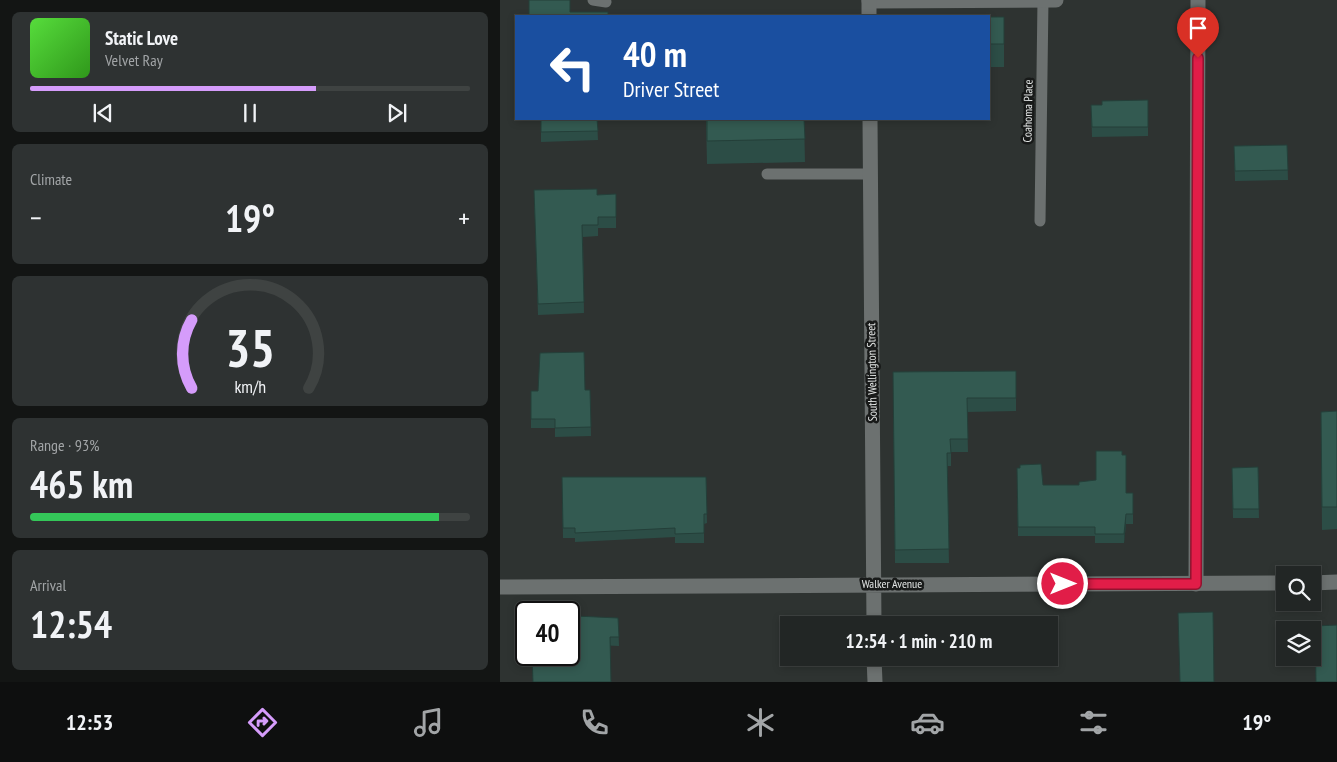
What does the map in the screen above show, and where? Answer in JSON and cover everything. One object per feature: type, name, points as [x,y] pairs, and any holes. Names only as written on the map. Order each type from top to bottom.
[{"type":"street","points":[[869,6],[1056,0]]},
{"type":"street","points":[[1196,584],[1198,0]]},
{"type":"street","name":"South Wellington Street","points":[[870,120],[874,616]]},
{"type":"street","points":[[1321,582],[1337,582]]},
{"type":"street","name":"Walker Avenue","points":[[500,588],[874,584],[1276,583]]},
{"type":"street","points":[[874,666],[874,682]]},
{"type":"lane","points":[[593,0],[606,2]]},
{"type":"lane","name":"Coahoma Place","points":[[1040,222],[1043,0]]},
{"type":"lane","points":[[767,174],[870,174]]},
{"type":"building","points":[[529,0],[570,0],[570,12],[608,12],[608,15],[529,15]]},
{"type":"building","points":[[990,17],[1004,17],[1004,44],[990,44]]},
{"type":"building","points":[[1148,100],[1148,127],[1092,127],[1091,105],[1102,105],[1102,101]]},
{"type":"building","points":[[541,120],[597,120],[598,131],[541,132]]},
{"type":"building","points":[[707,120],[804,120],[805,139],[707,141]]},
{"type":"building","points":[[1287,145],[1288,170],[1235,171],[1234,146]]},
{"type":"building","points":[[597,189],[597,195],[616,194],[616,217],[598,217],[598,225],[582,225],[584,302],[538,304],[534,190]]},
{"type":"building","points":[[584,352],[585,390],[590,390],[591,427],[555,428],[555,419],[531,419],[531,391],[538,391],[540,353]]},
{"type":"building","points":[[1016,371],[1016,398],[967,398],[968,439],[950,439],[951,453],[947,453],[949,549],[895,550],[893,372]]},
{"type":"building","points":[[1337,411],[1337,507],[1322,507],[1321,412]]},
{"type":"building","points":[[1096,451],[1122,451],[1122,455],[1126,455],[1126,493],[1133,493],[1133,514],[1126,514],[1124,534],[1095,534],[1095,527],[1018,527],[1017,468],[1020,468],[1020,465],[1041,464],[1043,485],[1079,485],[1079,482],[1096,480]]},
{"type":"building","points":[[1258,467],[1259,509],[1233,509],[1232,468]]},
{"type":"building","points":[[562,477],[706,477],[707,514],[704,514],[704,533],[675,534],[675,528],[575,533],[575,528],[563,528]]},
{"type":"building","points":[[1213,612],[1214,682],[1180,682],[1178,613]]},
{"type":"building","points":[[580,616],[618,618],[619,637],[610,637],[611,682],[533,682],[532,666],[580,666]]},
{"type":"building","points":[[1337,625],[1337,682],[1316,682],[1316,666],[1321,666],[1321,626]]},
{"type":"route","points":[[1063,584],[1196,584],[1198,58]]}]
